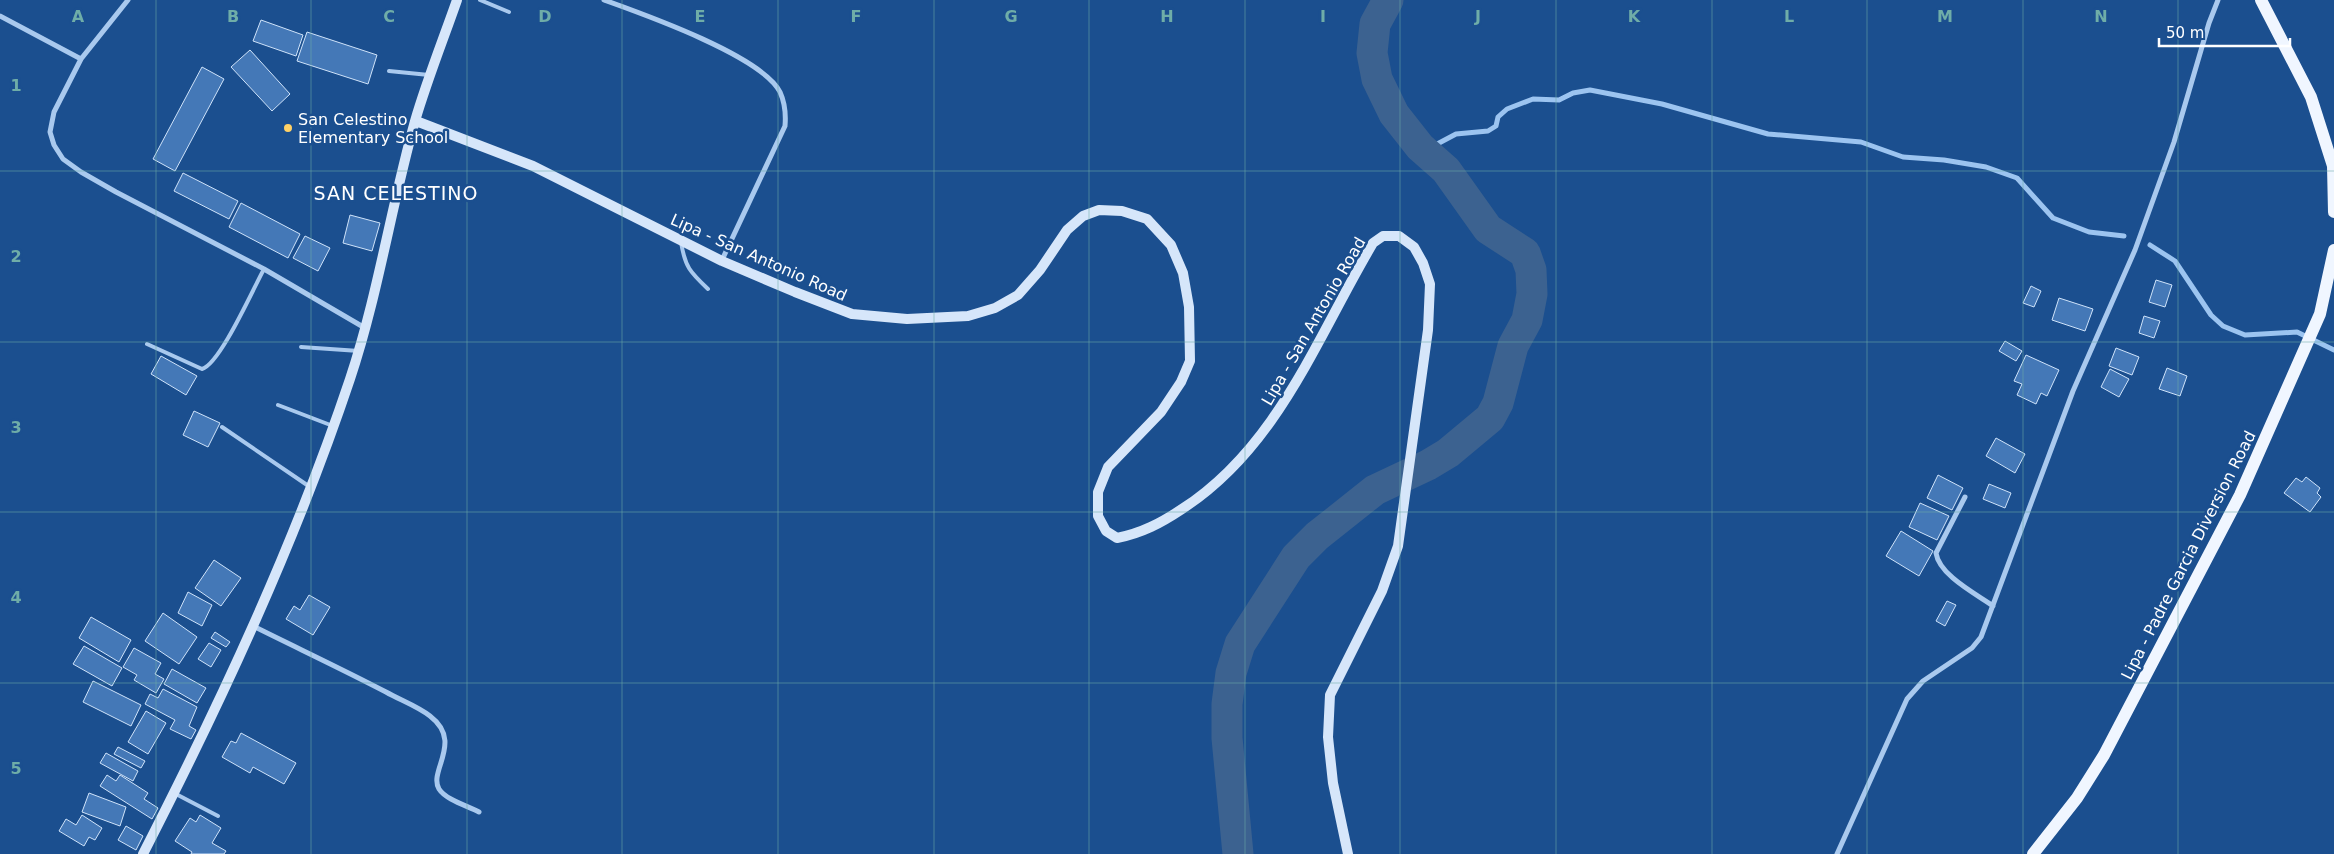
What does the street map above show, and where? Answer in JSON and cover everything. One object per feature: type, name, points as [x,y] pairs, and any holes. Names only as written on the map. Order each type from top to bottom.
[{"type":"main road","points":[[2261,0],[2311,97],[2333,166],[2334,212]]},
{"type":"main road","name":"Lipa - Padre Garcia Diversion Road","points":[[2033,854],[2078,798],[2104,755],[2240,495],[2320,314],[2334,250]]},
{"type":"street","points":[[128,0],[81,59],[54,112],[50,132],[54,145],[63,158],[81,172],[116,192],[264,269],[366,328]]},
{"type":"street","points":[[144,853],[253,626],[310,488],[333,426],[366,328],[416,121],[457,0]]},
{"type":"street","points":[[604,0],[714,44],[763,73],[779,91],[786,110],[785,126],[722,261]]},
{"type":"street","points":[[1837,854],[1907,699],[1923,681],[1972,648],[1981,637],[2073,391],[2135,250],[2174,142],[2209,23],[2218,0]]},
{"type":"street","points":[[0,16],[81,59]]},
{"type":"street","name":"Lipa - San Antonio Road","points":[[416,121],[532,166],[722,261],[852,314],[906,319],[968,316],[995,308],[1018,295],[1040,270],[1067,230],[1083,216],[1099,210],[1122,211],[1147,219],[1171,245],[1183,273],[1189,307],[1190,361],[1181,382],[1161,412],[1108,467],[1098,492],[1098,516],[1106,531],[1117,538],[1136,534],[1161,523],[1203,496],[1247,454],[1286,400],[1373,243],[1383,236],[1399,236],[1414,247],[1423,263],[1430,284],[1428,330],[1398,546],[1382,591],[1330,695],[1328,737],[1333,783],[1348,854]]},
{"type":"street","points":[[1965,497],[1936,553],[1937,561],[1944,572],[1993,606]]},
{"type":"street","points":[[253,626],[359,678],[430,716],[440,727],[446,744],[437,781],[438,788],[443,793],[479,812]]},
{"type":"lane","points":[[480,0],[509,12]]},
{"type":"lane","points":[[389,71],[431,75]]},
{"type":"lane","points":[[681,240],[684,259],[689,271],[708,288]]},
{"type":"lane","points":[[147,344],[202,369],[208,367],[220,354],[264,269]]},
{"type":"lane","points":[[301,347],[359,351]]},
{"type":"lane","points":[[278,405],[333,426]]},
{"type":"lane","points":[[222,426],[310,488]]},
{"type":"lane","points":[[174,793],[218,816]]},
{"type":"building","points":[[261,20],[303,35],[296,56],[253,41]]},
{"type":"building","points":[[307,32],[377,55],[368,84],[297,61]]},
{"type":"building","points":[[250,50],[290,94],[272,111],[231,67]]},
{"type":"building","points":[[202,67],[224,79],[175,171],[153,159]]},
{"type":"building","points":[[183,173],[238,201],[229,219],[174,191]]},
{"type":"building","points":[[241,203],[300,234],[288,258],[229,227]]},
{"type":"building","points":[[350,215],[380,223],[372,251],[343,243]]},
{"type":"building","points":[[305,236],[330,248],[318,271],[293,258]]},
{"type":"building","points":[[2156,280],[2172,285],[2165,307],[2149,302]]},
{"type":"building","points":[[2031,286],[2041,291],[2034,307],[2023,303]]},
{"type":"building","points":[[2059,298],[2093,309],[2085,331],[2052,320]]},
{"type":"building","points":[[2144,316],[2160,321],[2154,338],[2139,333]]},
{"type":"building","points":[[2005,341],[2022,351],[2016,361],[1999,351]]},
{"type":"building","points":[[2116,348],[2139,357],[2132,375],[2109,366]]},
{"type":"building","points":[[2026,355],[2059,370],[2047,396],[2041,393],[2036,404],[2017,395],[2022,384],[2014,381]]},
{"type":"building","points":[[161,356],[197,376],[186,395],[151,374]]},
{"type":"building","points":[[2167,368],[2187,376],[2180,396],[2159,389]]},
{"type":"building","points":[[2110,369],[2129,379],[2119,397],[2101,387]]},
{"type":"building","points":[[194,411],[220,423],[208,447],[183,435]]},
{"type":"building","points":[[1996,438],[2025,454],[2015,473],[1986,456]]},
{"type":"building","points":[[1938,475],[1963,488],[1952,510],[1927,498]]},
{"type":"building","points":[[2306,477],[2320,488],[2317,493],[2321,497],[2310,512],[2284,493],[2296,478],[2302,482]]},
{"type":"building","points":[[1989,484],[2011,493],[2005,508],[1983,499]]},
{"type":"building","points":[[1920,503],[1949,516],[1937,540],[1909,527]]},
{"type":"building","points":[[1901,531],[1933,551],[1919,576],[1886,556]]},
{"type":"building","points":[[214,560],[241,578],[221,606],[195,588]]},
{"type":"building","points":[[188,592],[212,605],[202,626],[178,613]]},
{"type":"building","points":[[309,595],[330,607],[313,635],[286,619],[294,606],[300,610]]},
{"type":"building","points":[[1947,601],[1956,605],[1945,626],[1936,621]]},
{"type":"building","points":[[163,613],[197,637],[179,664],[145,641]]},
{"type":"building","points":[[91,617],[131,640],[119,662],[79,638]]},
{"type":"building","points":[[215,632],[230,642],[226,647],[211,638]]},
{"type":"building","points":[[209,643],[221,650],[211,667],[198,659]]},
{"type":"building","points":[[84,646],[122,668],[112,686],[73,664]]},
{"type":"building","points":[[134,648],[161,663],[155,674],[164,679],[156,693],[134,680],[137,675],[123,667]]},
{"type":"building","points":[[172,669],[206,688],[197,703],[164,684]]},
{"type":"building","points":[[93,681],[141,705],[131,726],[83,702]]},
{"type":"building","points":[[163,689],[197,707],[189,726],[196,730],[191,739],[170,729],[175,720],[145,704],[150,694],[158,698]]},
{"type":"building","points":[[146,711],[166,723],[148,754],[128,742]]},
{"type":"building","points":[[241,733],[296,763],[284,784],[253,767],[250,773],[222,757],[231,741],[236,743]]},
{"type":"building","points":[[118,747],[145,761],[141,768],[114,754]]},
{"type":"building","points":[[106,753],[138,771],[133,781],[100,763]]},
{"type":"building","points":[[107,775],[116,781],[120,775],[148,793],[144,799],[158,808],[152,819],[100,786]]},
{"type":"building","points":[[89,793],[126,807],[120,826],[82,812]]},
{"type":"building","points":[[82,815],[102,828],[95,840],[89,837],[84,846],[59,831],[66,819],[76,825]]},
{"type":"building","points":[[200,815],[221,828],[212,843],[226,851],[224,854],[191,854],[192,852],[175,841],[190,818],[196,822]]},
{"type":"building","points":[[126,826],[143,836],[136,850],[118,840]]},
{"type":"waterway","points":[[1238,854],[1227,738],[1227,704],[1231,673],[1240,644],[1296,557],[1317,536],[1375,490],[1428,465],[1448,453],[1490,418],[1498,403],[1513,346],[1527,320],[1532,294],[1531,270],[1525,253],[1488,229],[1446,170],[1420,147],[1394,114],[1377,79],[1372,53],[1375,24],[1388,0]]},
{"type":"waterway","points":[[1424,151],[1456,134],[1488,131],[1496,126],[1498,117],[1507,109],[1533,99],[1559,100],[1573,93],[1590,90],[1662,104],[1768,134],[1861,142],[1903,157],[1944,160],[1986,167],[2017,178],[2053,218],[2089,232],[2124,236]]},
{"type":"waterway","points":[[2150,245],[2175,261],[2211,315],[2223,326],[2245,335],[2297,332],[2334,350]]},
{"type":"place","name":"San Celestino Elementary School","points":[[288,128]]},
{"type":"district","name":"SAN CELESTINO","points":[[396,193]]}]
